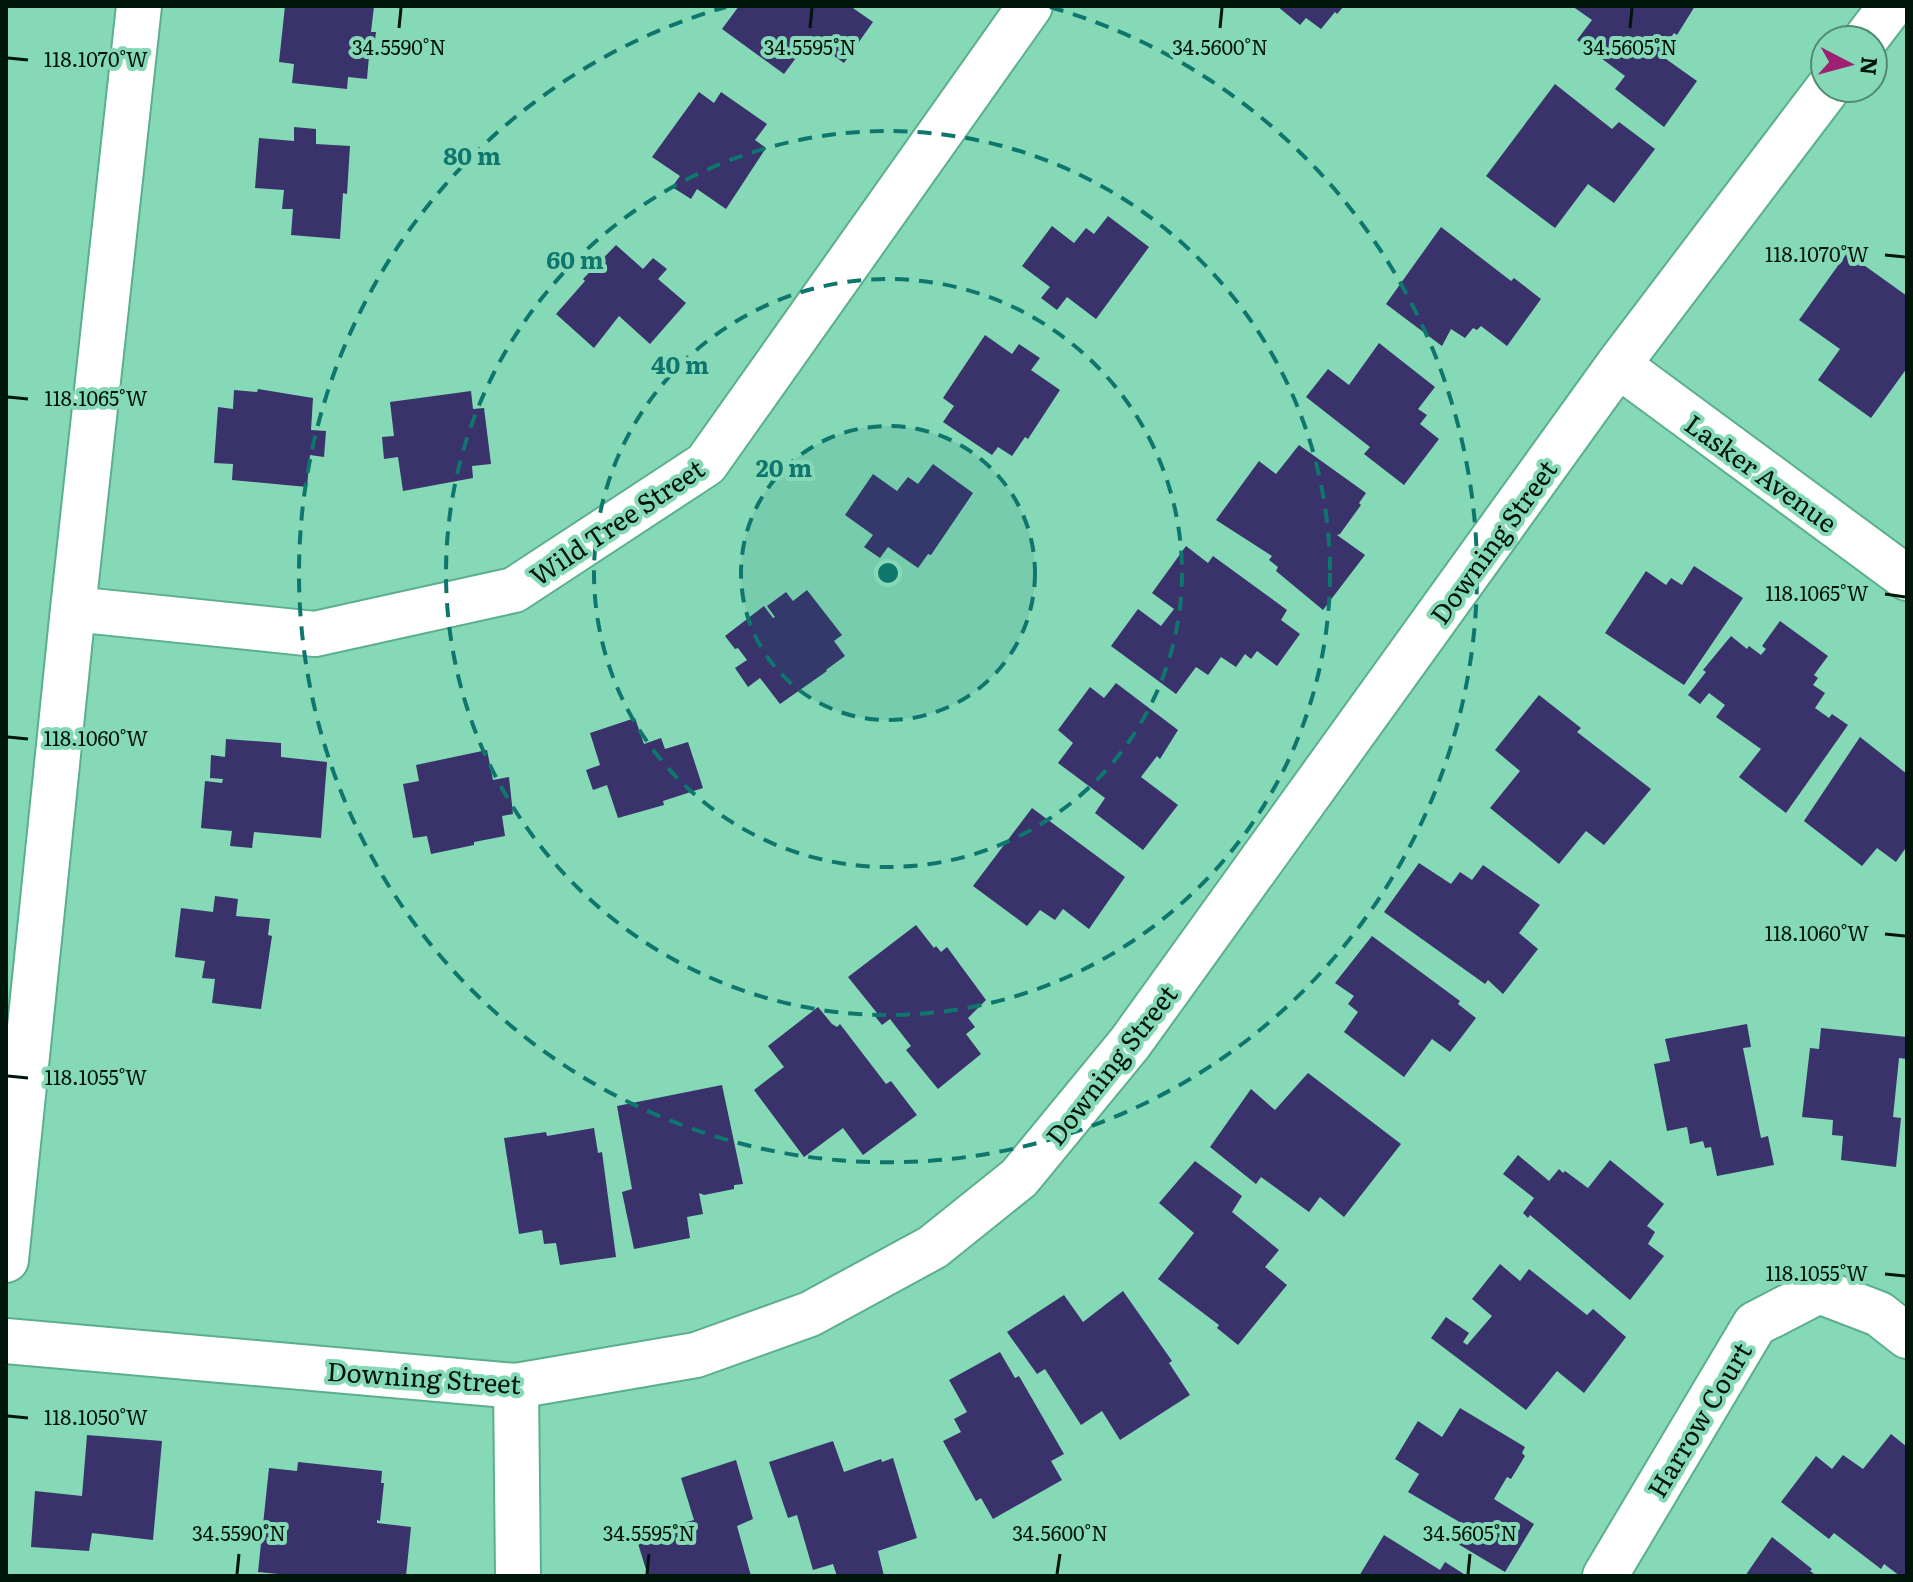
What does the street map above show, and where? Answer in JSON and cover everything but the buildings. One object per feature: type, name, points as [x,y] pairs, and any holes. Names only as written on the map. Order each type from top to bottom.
[{"type":"street","points":[[6,1260],[139,6]]},
{"type":"street","name":"Wild Tree Street","points":[[73,609],[315,634],[514,590],[706,464],[1030,6]]},
{"type":"street","points":[[1877,24],[1891,6]]},
{"type":"street","name":"Downing Street","points":[[6,1341],[516,1386],[696,1355],[810,1314],[933,1247],[1019,1178],[1130,1043],[1618,365],[1816,104]]},
{"type":"street","name":"Lasker Avenue","points":[[1618,365],[1907,578]]},
{"type":"street","name":"Harrow Court","points":[[1605,1576],[1755,1324],[1819,1291],[1879,1314],[1907,1336]]},
{"type":"street","points":[[516,1386],[518,1576]]}]
